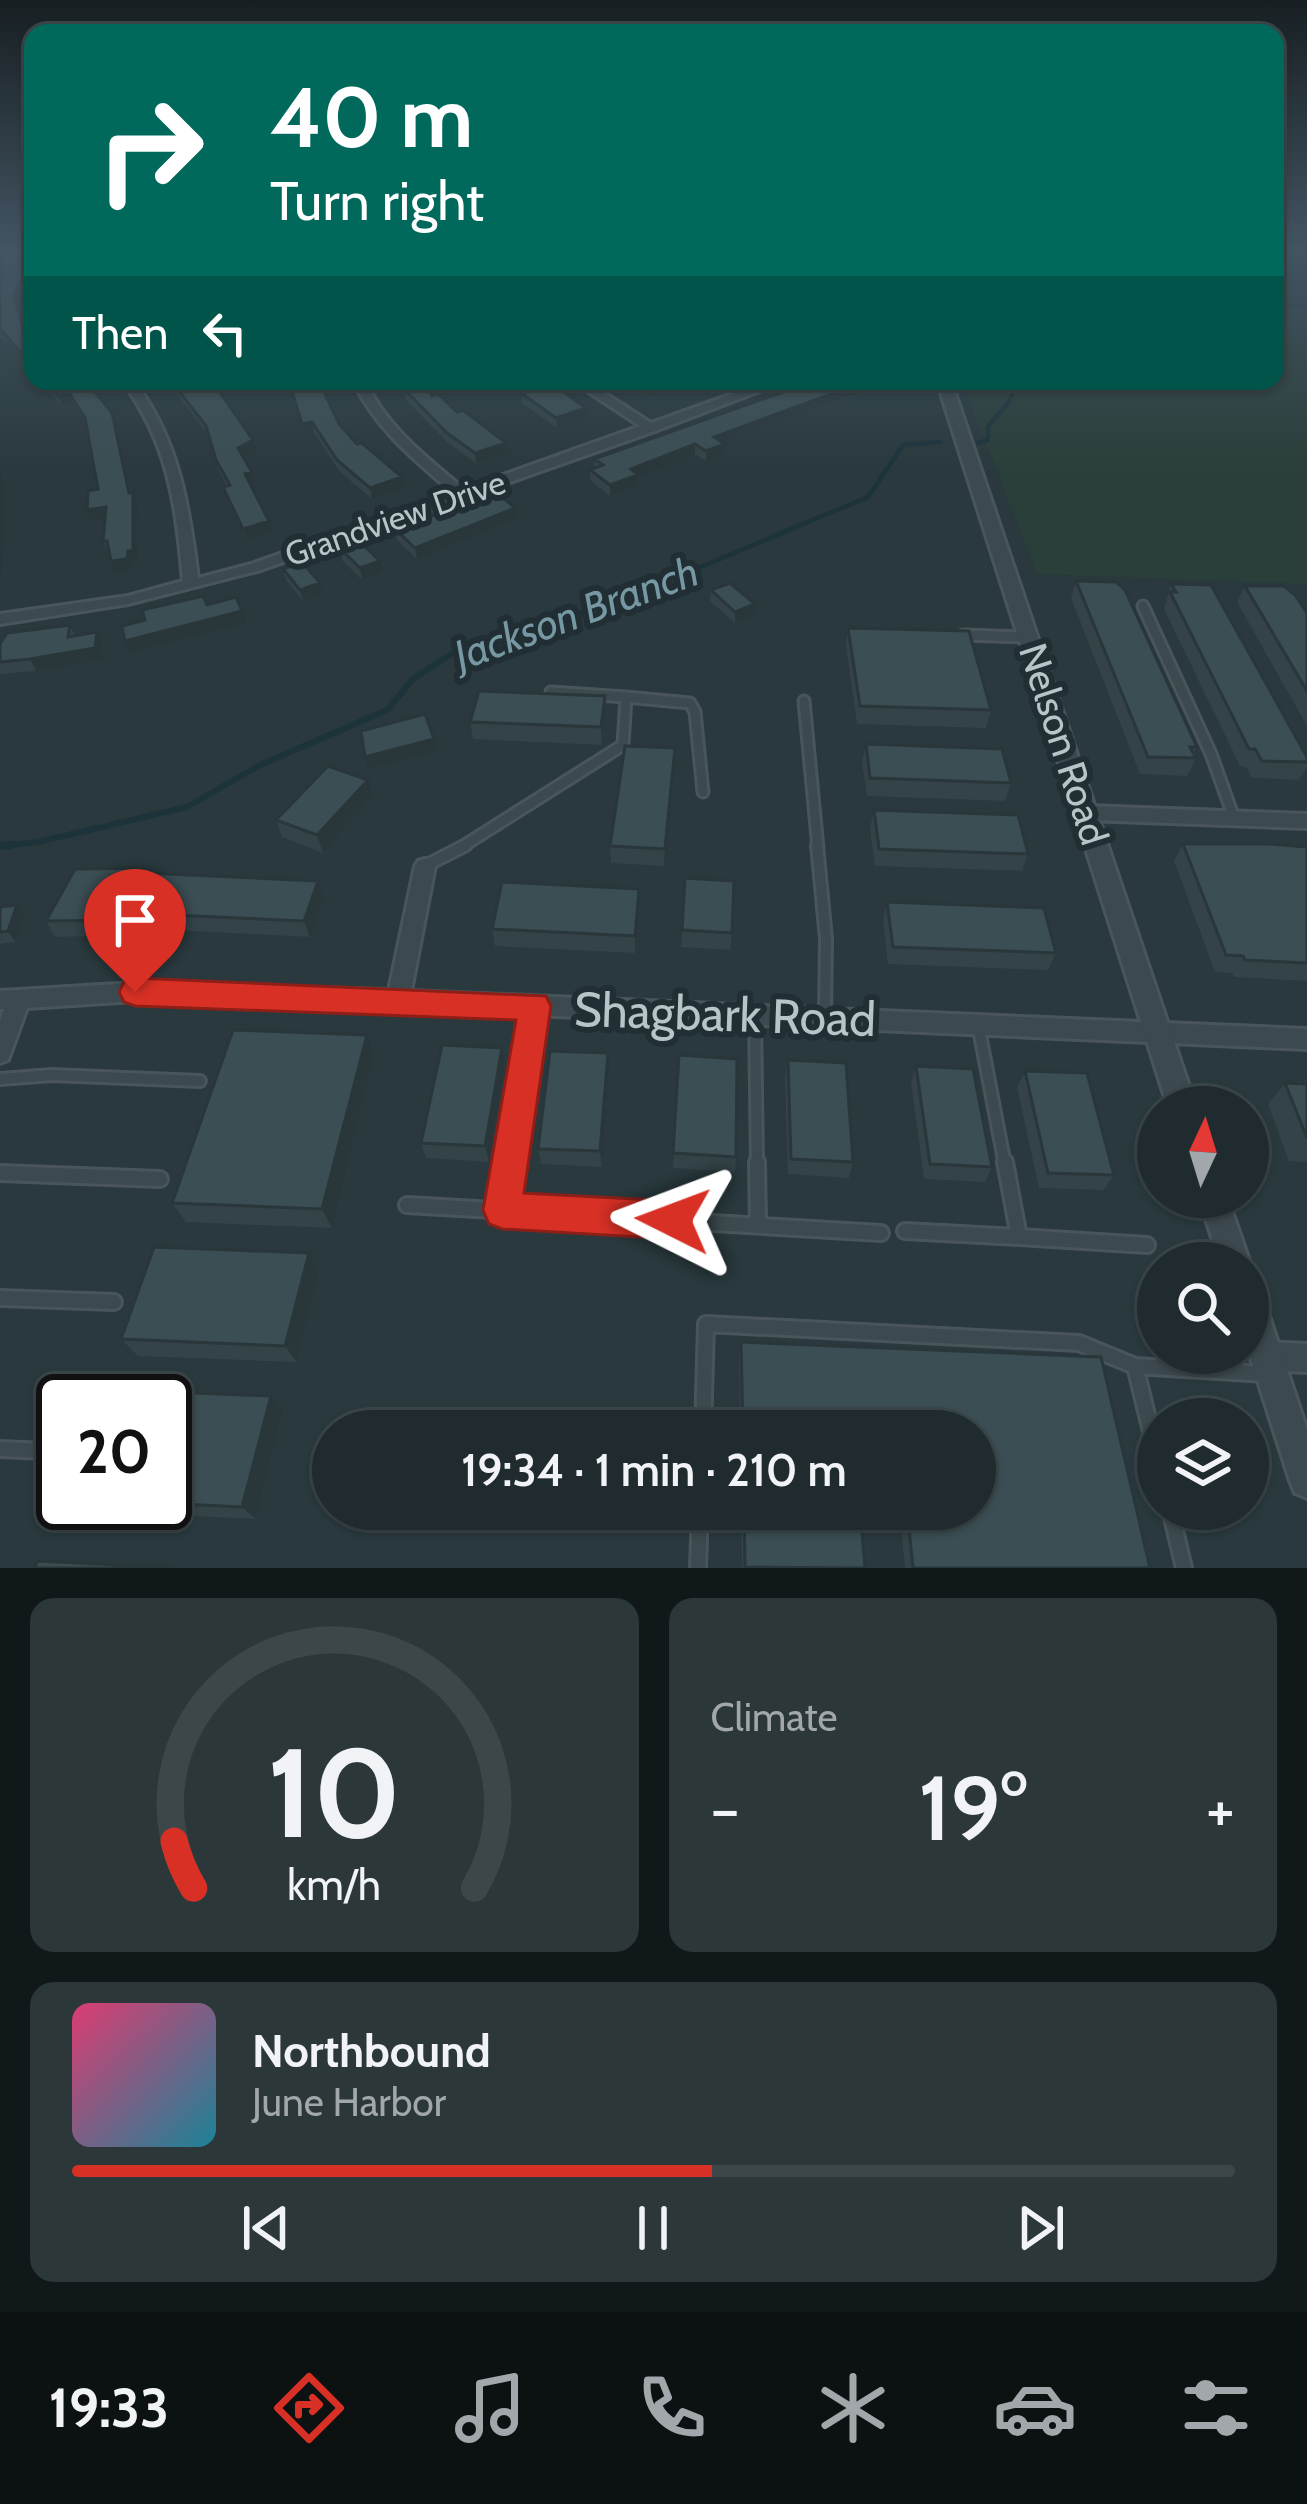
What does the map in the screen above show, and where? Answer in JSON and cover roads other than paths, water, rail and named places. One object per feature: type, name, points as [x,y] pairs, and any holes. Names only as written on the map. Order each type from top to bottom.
[{"type":"street","points":[[135,390],[152,412],[175,470],[190,585]]},
{"type":"street","points":[[363,390],[390,430],[463,494]]},
{"type":"street","points":[[592,390],[651,428]]},
{"type":"street","name":"Grandview Drive","points":[[0,619],[80,609],[190,585],[755,390]]},
{"type":"street","name":"Nelson Road","points":[[947,390],[1175,1086]]},
{"type":"street","points":[[1088,813],[1307,821]]},
{"type":"street","points":[[398,1001],[425,866]]},
{"type":"street","name":"Shagbark Road","points":[[10,999],[236,993],[1307,1039]]},
{"type":"street","points":[[0,1053],[10,999]]},
{"type":"street","points":[[1307,1358],[1269,1365],[1307,1481]]},
{"type":"lane","points":[[1143,606],[1211,754],[1234,818]]},
{"type":"lane","points":[[958,634],[1029,637]]},
{"type":"lane","points":[[550,692],[689,703],[695,712],[703,792]]},
{"type":"lane","points":[[425,866],[496,830],[623,746],[626,698]]},
{"type":"lane","points":[[804,701],[826,939],[825,1017]]},
{"type":"lane","points":[[502,1210],[534,1006]]},
{"type":"lane","points":[[755,1015],[758,1226]]},
{"type":"lane","points":[[978,1024],[1019,1238]]},
{"type":"lane","points":[[0,1078],[52,1075],[200,1081]]},
{"type":"lane","points":[[0,1173],[160,1179]]},
{"type":"lane","points":[[407,1205],[881,1233]]},
{"type":"lane","points":[[905,1231],[1137,1244]]},
{"type":"lane","points":[[0,1298],[114,1302]]},
{"type":"lane","points":[[704,1410],[706,1324],[1079,1343],[1135,1366],[1143,1398]]},
{"type":"lane","points":[[0,1449],[36,1451]]},
{"type":"lane","points":[[698,1568],[699,1530]]},
{"type":"lane","points":[[1175,1530],[1184,1568]]},
{"type":"waterway","name":"Jackson Branch","points":[[1006,405],[1015,390]]},
{"type":"waterway","name":"Jackson Branch","points":[[978,443],[988,440],[988,426],[1009,402]]},
{"type":"waterway","name":"Jackson Branch","points":[[624,599],[868,497],[903,445],[941,442]]},
{"type":"waterway","name":"Jackson Branch","points":[[11,845],[0,846],[38,842],[187,807],[260,765],[387,710],[413,679],[465,645],[539,629],[631,596]]}]
